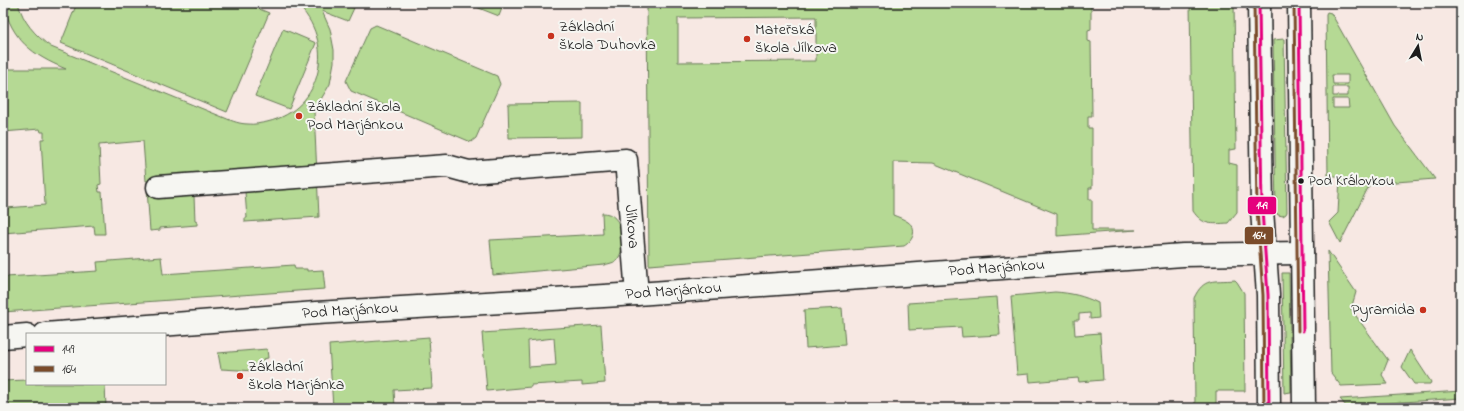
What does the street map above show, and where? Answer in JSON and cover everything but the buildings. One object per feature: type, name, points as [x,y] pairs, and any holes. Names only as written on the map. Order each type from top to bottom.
[{"type":"street","points":[[1258,3],[1262,210],[1268,295],[1269,408]]},
{"type":"street","points":[[1298,3],[1304,408]]},
{"type":"street","name":"Jílkova","points":[[158,187],[447,166],[469,172],[626,160],[637,294]]},
{"type":"street","name":"Pod Marjánkou","points":[[58,333],[316,313],[637,294],[1176,255],[1302,253]]},
{"type":"street","points":[[3,337],[26,335]]},
{"type":"green space","points":[[3,3],[18,3],[20,10],[30,28],[51,47],[230,120],[250,124],[267,122],[286,115],[301,103],[312,89],[318,72],[319,54],[316,36],[309,18],[296,3],[342,3],[354,8],[348,21],[322,11],[330,29],[334,50],[334,62],[330,84],[314,111],[319,217],[245,222],[245,218],[247,218],[245,192],[194,196],[195,221],[197,222],[197,225],[160,228],[160,230],[150,231],[147,189],[150,189],[149,181],[146,181],[143,141],[99,145],[101,184],[98,185],[99,192],[102,192],[105,234],[95,234],[94,226],[3,233],[3,156],[6,208],[45,205],[41,139],[44,139],[44,132],[41,132],[40,129],[3,132],[3,69],[66,69],[43,58],[25,45],[12,27]]},
{"type":"green space","points":[[77,3],[245,3],[269,13],[227,112],[61,43]]},
{"type":"green space","points":[[466,3],[504,3],[499,16]]},
{"type":"green space","points":[[647,3],[1091,3],[1091,29],[1088,30],[1088,41],[1091,42],[1092,116],[1088,116],[1088,128],[1092,128],[1092,188],[1089,188],[1089,199],[1092,199],[1092,230],[1136,230],[1057,236],[1057,214],[933,163],[893,162],[893,215],[908,222],[914,231],[910,241],[904,246],[649,265]],"holes":[[[816,17],[816,61],[678,62],[678,18]]]},
{"type":"green space","points":[[1190,3],[1234,3],[1236,149],[1229,150],[1229,163],[1237,165],[1237,212],[1228,223],[1213,224],[1204,222],[1193,211]]},
{"type":"green space","points":[[1327,12],[1331,13],[1395,126],[1435,179],[1370,184],[1340,243],[1329,222],[1338,213],[1340,178],[1338,176],[1328,176]],"holes":[[[1332,75],[1348,75],[1348,84],[1333,84]],[[1333,87],[1348,87],[1348,96],[1333,96]],[[1333,99],[1348,99],[1349,108],[1333,108]]]},
{"type":"green space","points":[[376,25],[497,76],[500,84],[476,138],[471,142],[351,91],[346,81],[370,28]]},
{"type":"green space","points":[[283,29],[316,43],[289,109],[255,96]]},
{"type":"green space","points":[[1284,39],[1287,212],[1283,216],[1278,215],[1276,212],[1273,40]]},
{"type":"green space","points":[[582,103],[582,137],[509,138],[508,104]]},
{"type":"green space","points":[[602,213],[609,214],[615,218],[622,232],[622,248],[616,261],[604,265],[493,275],[490,240],[603,234]]},
{"type":"green space","points":[[3,233],[6,277],[98,271],[97,262],[161,257],[163,274],[294,265],[295,269],[307,269],[307,271],[323,270],[325,289],[3,312]]},
{"type":"green space","points":[[1328,251],[1356,292],[1351,309],[1388,360],[1382,375],[1388,384],[1341,386],[1331,373]]},
{"type":"green space","points":[[1282,273],[1289,273],[1291,392],[1284,393]]},
{"type":"green space","points":[[1235,280],[1244,293],[1245,391],[1216,391],[1216,408],[1195,408],[1194,298],[1202,287],[1210,282]]},
{"type":"green space","points":[[1055,292],[1077,295],[1098,303],[1099,318],[1090,319],[1090,313],[1079,314],[1079,320],[1074,320],[1075,335],[1100,333],[1103,380],[1079,382],[1078,378],[1030,382],[1029,374],[1017,375],[1011,296]]},
{"type":"green space","points":[[997,297],[1000,335],[962,337],[961,327],[909,330],[908,303]]},
{"type":"green space","points":[[842,308],[845,345],[806,348],[804,310]]},
{"type":"green space","points":[[601,325],[605,383],[582,385],[582,382],[531,385],[531,387],[487,391],[482,333]],"holes":[[[554,338],[556,365],[529,367],[528,341]]]},
{"type":"green space","points":[[429,337],[432,388],[394,390],[395,408],[333,408],[329,345]]},
{"type":"green space","points":[[267,349],[268,358],[263,359],[264,371],[221,369],[218,353]]},
{"type":"green space","points":[[1410,350],[1431,382],[1430,384],[1414,384],[1402,367]]},
{"type":"green space","points":[[26,380],[26,385],[105,385],[106,408],[3,408],[3,381]]},
{"type":"green space","points":[[1461,391],[1461,398],[1346,406],[1340,399]]},
{"type":"transit line","name":"164","points":[[1254,3],[1257,210],[1263,295],[1264,408]]},
{"type":"transit line","name":"149","points":[[1259,3],[1262,210],[1268,295],[1269,408]]},
{"type":"transit line","name":"164","points":[[1294,3],[1298,331]]},
{"type":"transit line","name":"149","points":[[1299,3],[1303,331]]},
{"type":"place","name":"Základní škola Duhovka","points":[[551,36]]},
{"type":"place","name":"Mateřská škola Jílkova","points":[[747,39]]},
{"type":"place","name":"Základní škola Pod Marjánkou","points":[[299,116]]},
{"type":"place","name":"Pod Královkou","points":[[1301,181]]},
{"type":"place","name":"Pyramida","points":[[1423,310]]},
{"type":"place","name":"Základní škola Marjánka","points":[[240,376]]}]
